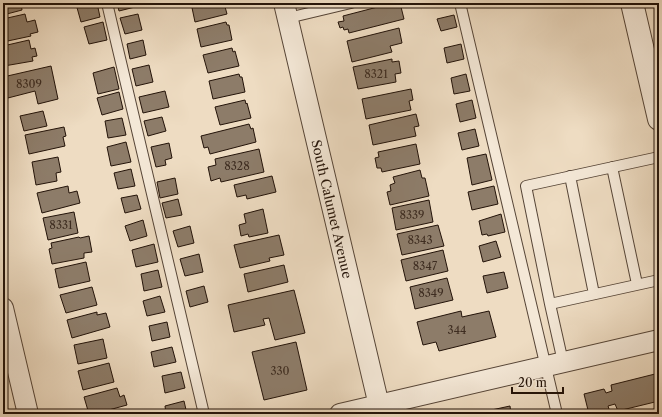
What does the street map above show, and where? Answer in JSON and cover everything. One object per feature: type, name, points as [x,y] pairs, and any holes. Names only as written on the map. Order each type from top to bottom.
[{"type":"street","points":[[632,3],[659,119]]},
{"type":"street","name":"South Calumet Avenue","points":[[286,10],[380,409]]},
{"type":"street","points":[[3,308],[28,414]]},
{"type":"street","points":[[340,414],[380,409],[555,364],[659,340]]},
{"type":"lane","points":[[107,3],[204,414]]},
{"type":"lane","points":[[286,10],[351,3]]},
{"type":"lane","points":[[460,3],[555,364]]},
{"type":"lane","points":[[557,414],[550,304],[526,186],[659,157]]},
{"type":"lane","points":[[612,167],[637,284]]},
{"type":"lane","points":[[570,176],[594,294]]},
{"type":"lane","points":[[550,304],[659,280]]},
{"type":"building","points":[[3,3],[21,3],[22,10],[3,15]]},
{"type":"building","points":[[97,3],[100,17],[81,22],[76,4]]},
{"type":"building","points":[[117,3],[138,3],[139,6],[119,11]]},
{"type":"building","points":[[191,3],[224,3],[227,14],[195,22]]},
{"type":"building","points":[[393,3],[400,3],[404,19],[349,33],[348,29],[344,30],[343,27],[340,28],[338,22],[344,21],[343,16]]},
{"type":"building","points":[[25,14],[27,22],[35,20],[38,32],[30,34],[31,36],[3,42],[3,19]]},
{"type":"building","points":[[138,14],[142,30],[125,34],[120,18]]},
{"type":"building","points":[[454,15],[457,27],[441,31],[437,19]]},
{"type":"building","points":[[103,22],[107,40],[89,44],[84,27]]},
{"type":"building","points":[[226,22],[227,25],[229,25],[232,40],[201,47],[197,29]]},
{"type":"building","points":[[399,28],[402,43],[390,46],[392,52],[352,62],[347,41]]},
{"type":"building","points":[[29,40],[31,49],[35,48],[37,56],[32,57],[33,61],[4,66],[3,46]]},
{"type":"building","points":[[143,40],[146,55],[130,59],[127,44]]},
{"type":"building","points":[[461,44],[464,59],[447,63],[444,48]]},
{"type":"building","points":[[232,48],[233,52],[235,51],[239,66],[208,73],[203,55]]},
{"type":"building","points":[[392,59],[392,62],[399,61],[401,73],[395,74],[396,82],[358,89],[353,67]]},
{"type":"building","points":[[149,65],[153,82],[136,86],[132,69]]},
{"type":"building","points":[[51,66],[58,99],[38,104],[35,91],[4,99],[3,77]]},
{"type":"building","points":[[114,67],[119,89],[98,94],[93,73]]},
{"type":"building","points":[[239,74],[240,77],[242,77],[245,92],[213,99],[209,81]]},
{"type":"building","points":[[466,74],[470,91],[454,94],[451,78]]},
{"type":"building","points":[[411,89],[413,100],[409,101],[411,110],[366,119],[362,99]]},
{"type":"building","points":[[165,91],[169,107],[143,113],[139,97]]},
{"type":"building","points":[[119,92],[123,109],[102,115],[97,98]]},
{"type":"building","points":[[245,100],[251,118],[220,125],[215,107]]},
{"type":"building","points":[[472,100],[476,118],[460,122],[456,104]]},
{"type":"building","points":[[43,111],[47,126],[24,131],[20,116]]},
{"type":"building","points":[[416,114],[419,126],[414,127],[416,136],[373,145],[369,125]]},
{"type":"building","points":[[162,117],[166,131],[148,136],[144,121]]},
{"type":"building","points":[[122,118],[126,135],[108,138],[105,121]]},
{"type":"building","points":[[249,124],[251,129],[253,128],[256,142],[210,154],[208,147],[204,148],[201,136]]},
{"type":"building","points":[[64,127],[66,136],[63,137],[65,146],[29,154],[25,135]]},
{"type":"building","points":[[475,129],[479,146],[462,150],[458,133]]},
{"type":"building","points":[[126,142],[131,162],[111,166],[107,147]]},
{"type":"building","points":[[169,143],[172,158],[165,160],[166,165],[156,167],[151,147]]},
{"type":"building","points":[[416,144],[420,164],[382,172],[381,168],[377,168],[375,158],[379,157],[378,152]]},
{"type":"building","points":[[259,149],[264,172],[221,182],[220,178],[211,181],[208,167],[216,165],[215,159]]},
{"type":"building","points":[[486,154],[492,180],[472,185],[467,158]]},
{"type":"building","points":[[58,157],[61,172],[56,173],[57,181],[36,185],[32,162]]},
{"type":"building","points":[[131,169],[135,186],[118,189],[114,173]]},
{"type":"building","points":[[420,170],[422,178],[425,178],[429,196],[390,205],[387,192],[391,191],[390,185],[395,183],[393,177]]},
{"type":"building","points":[[272,176],[276,192],[247,199],[246,195],[237,197],[234,185]]},
{"type":"building","points":[[175,178],[178,194],[160,198],[157,182]]},
{"type":"building","points":[[68,186],[69,193],[77,191],[80,203],[42,213],[37,193]]},
{"type":"building","points":[[494,186],[498,204],[472,210],[468,192]]},
{"type":"building","points":[[137,195],[141,209],[125,213],[121,198]]},
{"type":"building","points":[[178,199],[182,215],[166,218],[162,203]]},
{"type":"building","points":[[429,200],[433,222],[396,230],[392,208]]},
{"type":"building","points":[[263,209],[268,233],[249,237],[248,234],[241,236],[239,225],[246,223],[244,214]]},
{"type":"building","points":[[74,212],[78,233],[48,240],[43,218]]},
{"type":"building","points":[[501,214],[505,232],[488,236],[487,234],[482,235],[479,221]]},
{"type":"building","points":[[143,220],[147,236],[130,241],[125,226]]},
{"type":"building","points":[[438,225],[444,246],[402,255],[397,234]]},
{"type":"building","points":[[190,226],[194,243],[178,247],[173,231]]},
{"type":"building","points":[[279,235],[284,255],[269,258],[270,261],[240,268],[234,245]]},
{"type":"building","points":[[89,236],[92,252],[84,253],[84,258],[52,264],[49,249],[52,248],[51,243]]},
{"type":"building","points":[[496,241],[501,257],[483,262],[479,246]]},
{"type":"building","points":[[154,244],[158,262],[136,267],[132,250]]},
{"type":"building","points":[[443,250],[448,271],[406,281],[401,260]]},
{"type":"building","points":[[199,254],[203,272],[185,276],[180,259]]},
{"type":"building","points":[[86,262],[90,281],[59,288],[55,269]]},
{"type":"building","points":[[284,265],[288,282],[248,292],[244,274]]},
{"type":"building","points":[[158,270],[162,287],[144,291],[141,274]]},
{"type":"building","points":[[504,272],[508,288],[487,293],[483,276]]},
{"type":"building","points":[[447,278],[453,300],[415,309],[410,287]]},
{"type":"building","points":[[204,286],[208,302],[190,307],[186,291]]},
{"type":"building","points":[[92,287],[97,305],[66,313],[60,295]]},
{"type":"building","points":[[294,290],[305,333],[275,340],[269,318],[263,319],[265,325],[234,332],[228,305]]},
{"type":"building","points":[[160,296],[165,312],[147,316],[143,301]]},
{"type":"building","points":[[461,311],[462,317],[489,311],[496,337],[439,351],[436,342],[423,345],[417,322]]},
{"type":"building","points":[[97,312],[97,315],[106,313],[110,327],[72,338],[67,320]]},
{"type":"building","points":[[167,322],[170,337],[152,341],[149,326]]},
{"type":"building","points":[[103,339],[107,358],[78,364],[74,345]]},
{"type":"building","points":[[296,342],[307,390],[264,400],[252,352]]},
{"type":"building","points":[[172,347],[176,362],[154,367],[151,352]]},
{"type":"building","points":[[109,363],[114,382],[83,390],[78,371]]},
{"type":"building","points":[[181,372],[185,388],[165,393],[162,376]]},
{"type":"building","points":[[659,373],[659,401],[618,411],[615,404],[608,406],[610,412],[589,414],[584,394],[604,389],[606,393],[612,391],[611,385]]},
{"type":"building","points":[[117,388],[120,397],[124,395],[127,405],[89,414],[84,397]]},
{"type":"building","points":[[184,401],[187,414],[166,414],[165,406]]},
{"type":"building","points":[[510,406],[511,414],[473,414]]},
{"type":"building","points":[[659,408],[659,414],[640,414],[641,412]]}]
